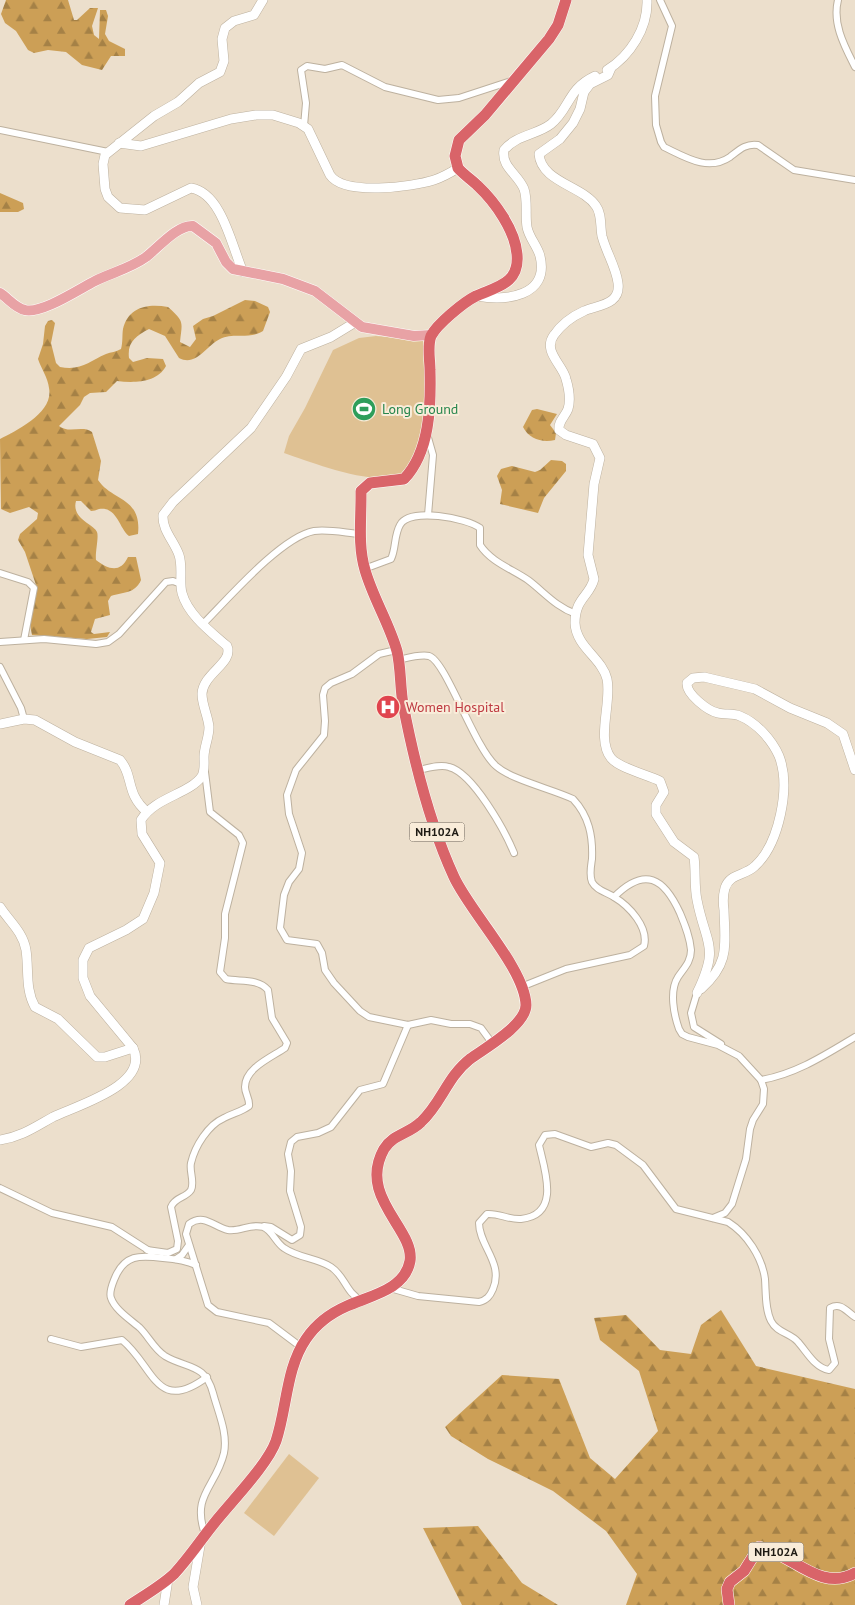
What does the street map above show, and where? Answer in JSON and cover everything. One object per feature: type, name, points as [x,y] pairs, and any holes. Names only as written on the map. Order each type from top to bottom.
[{"type":"highway","points":[[432,335],[457,310],[477,296],[506,283],[515,271],[517,254],[510,231],[498,209],[488,196],[458,168],[456,156],[459,140],[485,115],[554,32],[566,0]]},
{"type":"highway","name":"NH102A","points":[[130,1605],[168,1579],[273,1449],[301,1347],[308,1336],[327,1317],[347,1306],[390,1288],[404,1274],[410,1259],[409,1248],[386,1209],[380,1194],[378,1177],[382,1154],[395,1137],[422,1122],[453,1075],[523,1017],[526,1002],[521,987],[497,942],[468,903],[455,880],[439,838],[419,770],[403,702],[397,655],[364,569],[360,534],[362,491],[370,484],[404,479],[417,460],[426,431],[430,405],[429,346],[432,335]]},
{"type":"highway","name":"NH102A","points":[[729,1605],[727,1589],[730,1582],[744,1571],[759,1547],[772,1549],[783,1558],[816,1575],[841,1580],[855,1573]]},
{"type":"main road","points":[[0,293],[18,308],[26,311],[36,309],[67,297],[94,282],[144,259],[188,225],[201,230],[220,249],[229,266],[243,272],[283,279],[315,291],[330,300],[354,323],[376,331],[414,336],[432,335]]},
{"type":"street","points":[[243,272],[219,210],[206,194],[198,190],[183,190],[164,203],[144,210],[120,208],[113,203],[105,189],[102,164],[108,152],[119,143],[154,116],[178,102],[199,83],[220,72],[224,61],[222,38],[225,28],[234,21],[254,16],[261,8],[263,0]]},
{"type":"street","points":[[477,296],[494,299],[515,297],[532,287],[539,277],[541,270],[539,254],[527,227],[524,189],[504,163],[504,150],[516,140],[551,124],[558,118],[569,97],[583,82],[611,68],[625,55],[636,40],[644,21],[647,0]]},
{"type":"street","points":[[660,0],[672,26],[655,96],[656,125],[664,147],[697,162],[712,163],[724,160],[743,147],[758,145],[794,170],[855,180]]},
{"type":"street","points":[[838,0],[837,21],[846,50],[855,67]]},
{"type":"street","points":[[304,126],[306,96],[301,73],[303,66],[325,69],[338,64],[385,87],[446,100],[514,80]]},
{"type":"street","points":[[611,68],[608,75],[590,84],[584,92],[580,109],[567,131],[539,154],[541,163],[548,171],[589,198],[598,208],[605,244],[618,282],[617,291],[611,302],[583,312],[565,323],[554,335],[550,345],[553,356],[564,370],[569,394],[569,406],[559,423],[559,430],[566,435],[594,444],[600,458],[594,484],[588,549],[589,562],[594,579],[592,586],[581,599],[576,614],[576,629],[579,638],[605,671],[607,680],[607,750],[616,763],[660,781],[664,792],[656,805],[656,814],[674,842],[694,857],[696,899],[711,951],[708,967],[691,1013],[694,1027],[739,1056],[761,1080],[765,1097],[753,1120],[740,1183],[730,1209],[713,1218]]},
{"type":"street","points":[[119,143],[141,146],[231,119],[256,114],[273,115],[304,126],[312,134],[330,175],[344,186],[373,188],[424,183],[445,176],[458,168]]},
{"type":"street","points":[[0,130],[108,152]]},
{"type":"street","points":[[147,1250],[168,1253],[177,1249],[178,1240],[170,1206],[192,1188],[191,1165],[198,1145],[210,1127],[249,1106],[246,1079],[260,1064],[285,1048],[287,1043],[274,1025],[268,990],[265,986],[247,981],[226,979],[220,972],[226,914],[243,843],[239,835],[210,812],[204,769],[204,756],[209,734],[202,696],[203,687],[210,675],[226,660],[229,651],[227,646],[203,624],[186,602],[181,584],[180,556],[163,522],[167,509],[224,451],[251,428],[286,377],[301,350],[331,337],[354,323]]},
{"type":"street","points":[[426,431],[433,455],[428,516]]},
{"type":"street","points":[[364,569],[391,559],[401,522],[412,515],[471,522],[480,528],[480,545],[488,554],[528,580],[556,604],[576,614]]},
{"type":"street","points":[[203,624],[269,557],[298,538],[314,531],[360,534]]},
{"type":"street","points":[[0,573],[28,582],[34,588],[24,640]]},
{"type":"street","points":[[0,642],[44,639],[96,644],[108,642],[119,634],[166,582],[172,581],[181,584]]},
{"type":"street","points":[[492,1043],[480,1028],[470,1024],[451,1024],[431,1020],[408,1025],[378,1021],[360,1011],[328,976],[322,953],[317,944],[287,940],[280,928],[284,895],[289,882],[298,869],[302,853],[289,814],[288,786],[301,763],[324,735],[323,695],[325,688],[352,674],[379,654],[432,658],[443,672],[472,732],[496,766],[573,799],[581,808],[591,833],[591,880],[596,888],[614,897],[636,918],[643,931],[644,946],[630,955],[566,969],[521,987]]},
{"type":"street","points":[[0,667],[21,708],[24,719]]},
{"type":"street","points":[[697,993],[718,971],[723,959],[726,946],[724,905],[726,885],[735,876],[756,865],[769,846],[779,819],[783,778],[779,756],[759,728],[738,715],[712,712],[691,694],[687,683],[697,677],[755,688],[790,708],[827,723],[843,734],[855,770]]},
{"type":"street","points":[[0,724],[24,719],[35,720],[75,742],[120,760],[125,766],[136,801],[148,812]]},
{"type":"street","points":[[419,770],[441,766],[456,770],[480,794],[496,816],[514,853]]},
{"type":"street","points":[[0,1140],[16,1137],[53,1117],[108,1094],[131,1072],[136,1059],[133,1048],[90,996],[83,978],[82,968],[85,953],[89,948],[131,927],[143,919],[148,912],[160,863],[142,834],[141,820],[163,800],[195,783],[204,769]]},
{"type":"street","points":[[614,897],[628,885],[643,880],[667,888],[684,924],[691,948],[688,964],[678,978],[674,989],[679,1030],[688,1037],[718,1045],[739,1056]]},
{"type":"street","points":[[0,906],[23,940],[26,950],[28,988],[35,1008],[58,1019],[97,1057],[105,1057],[133,1048]]},
{"type":"street","points":[[301,1347],[269,1322],[212,1310],[203,1294],[189,1245],[187,1228],[194,1220],[205,1220],[227,1230],[261,1226],[271,1227],[292,1240],[300,1235],[301,1227],[290,1192],[291,1171],[288,1154],[291,1142],[297,1137],[318,1133],[331,1127],[360,1090],[383,1084],[408,1025]]},
{"type":"street","points":[[761,1080],[801,1068],[855,1037]]},
{"type":"street","points":[[390,1288],[405,1294],[426,1297],[479,1302],[487,1299],[495,1284],[496,1271],[493,1258],[479,1229],[479,1223],[482,1218],[492,1214],[522,1219],[538,1212],[544,1204],[548,1186],[540,1145],[545,1135],[554,1134],[591,1147],[608,1143],[616,1145],[643,1165],[654,1176],[671,1205],[676,1209],[728,1222],[742,1234],[763,1268],[767,1309],[771,1321],[783,1333],[797,1340],[820,1368],[829,1370],[835,1363],[828,1334],[830,1308],[835,1305],[841,1306],[855,1317]]},
{"type":"street","points":[[0,1188],[59,1215],[112,1227],[163,1258]]},
{"type":"street","points":[[261,1226],[269,1231],[279,1244],[290,1252],[331,1266],[344,1278],[352,1295],[362,1300]]},
{"type":"street","points":[[176,1259],[182,1255],[189,1245]]},
{"type":"street","points":[[196,1265],[176,1259],[141,1255],[129,1260],[116,1274],[110,1298],[162,1353],[194,1367],[207,1378],[212,1388],[224,1438],[222,1460],[202,1502],[200,1519],[203,1537],[193,1587],[197,1605]]},
{"type":"street","points":[[51,1339],[73,1346],[89,1347],[122,1340],[157,1382],[176,1392],[187,1391],[207,1378]]},
{"type":"street","points":[[164,1605],[168,1579]]},
{"type":"shaded area","points":[[376,336],[422,340],[424,343],[427,401],[421,436],[413,460],[408,468],[402,474],[376,478],[343,472],[284,453],[289,436],[333,350],[359,338]]},
{"type":"shaded area","points":[[289,1454],[319,1478],[274,1536],[244,1513]]},
{"type":"green space","points":[[6,0],[68,0],[74,20],[77,20],[90,8],[98,8],[92,26],[94,35],[99,39],[100,10],[106,10],[108,16],[105,34],[109,41],[125,49],[125,56],[111,56],[102,70],[82,65],[66,52],[48,50],[34,53],[28,50],[16,31],[5,23],[1,14]]},
{"type":"green space","points":[[0,193],[23,203],[24,209],[18,212],[0,212]]},
{"type":"green space","points":[[245,300],[255,301],[268,307],[270,312],[263,331],[252,335],[225,337],[215,342],[196,358],[185,360],[179,358],[165,336],[149,329],[133,340],[129,348],[129,358],[133,362],[147,358],[163,359],[166,366],[162,372],[144,381],[117,381],[106,392],[90,393],[84,397],[80,405],[59,426],[67,429],[84,429],[92,432],[101,461],[98,480],[104,487],[131,506],[138,522],[138,534],[129,536],[110,511],[99,509],[91,511],[81,501],[76,501],[75,507],[80,517],[97,532],[96,560],[105,566],[118,568],[128,557],[136,557],[141,580],[132,590],[111,596],[108,601],[110,615],[95,619],[91,632],[94,634],[110,632],[107,637],[87,639],[32,635],[30,625],[36,585],[25,552],[18,540],[20,534],[37,519],[38,513],[29,507],[10,513],[1,509],[0,439],[25,425],[46,405],[49,397],[49,388],[38,359],[43,344],[45,326],[48,321],[52,320],[55,323],[51,343],[56,363],[60,367],[74,368],[121,349],[123,329],[126,322],[134,311],[140,308],[146,306],[168,307],[180,319],[180,342],[190,347],[196,339],[193,326],[203,319]]},
{"type":"green space","points":[[537,409],[557,414],[550,425],[556,433],[555,440],[545,441],[536,439],[529,435],[523,427],[532,410]]},
{"type":"green space","points":[[551,460],[562,461],[566,464],[566,471],[544,498],[538,513],[500,504],[502,490],[497,476],[501,469],[512,466],[535,472]]},
{"type":"green space","points":[[721,1310],[756,1366],[855,1389],[855,1605],[626,1605],[637,1574],[606,1531],[553,1491],[488,1459],[451,1436],[445,1427],[502,1375],[559,1379],[590,1458],[615,1479],[658,1431],[639,1371],[600,1340],[594,1318],[626,1315],[660,1350],[691,1354],[701,1325]]},
{"type":"green space","points":[[478,1526],[522,1583],[558,1605],[462,1605],[423,1528]]},
{"type":"place","name":"Long Ground","points":[[364,409]]},
{"type":"place","name":"Women Hospital","points":[[388,707]]}]
